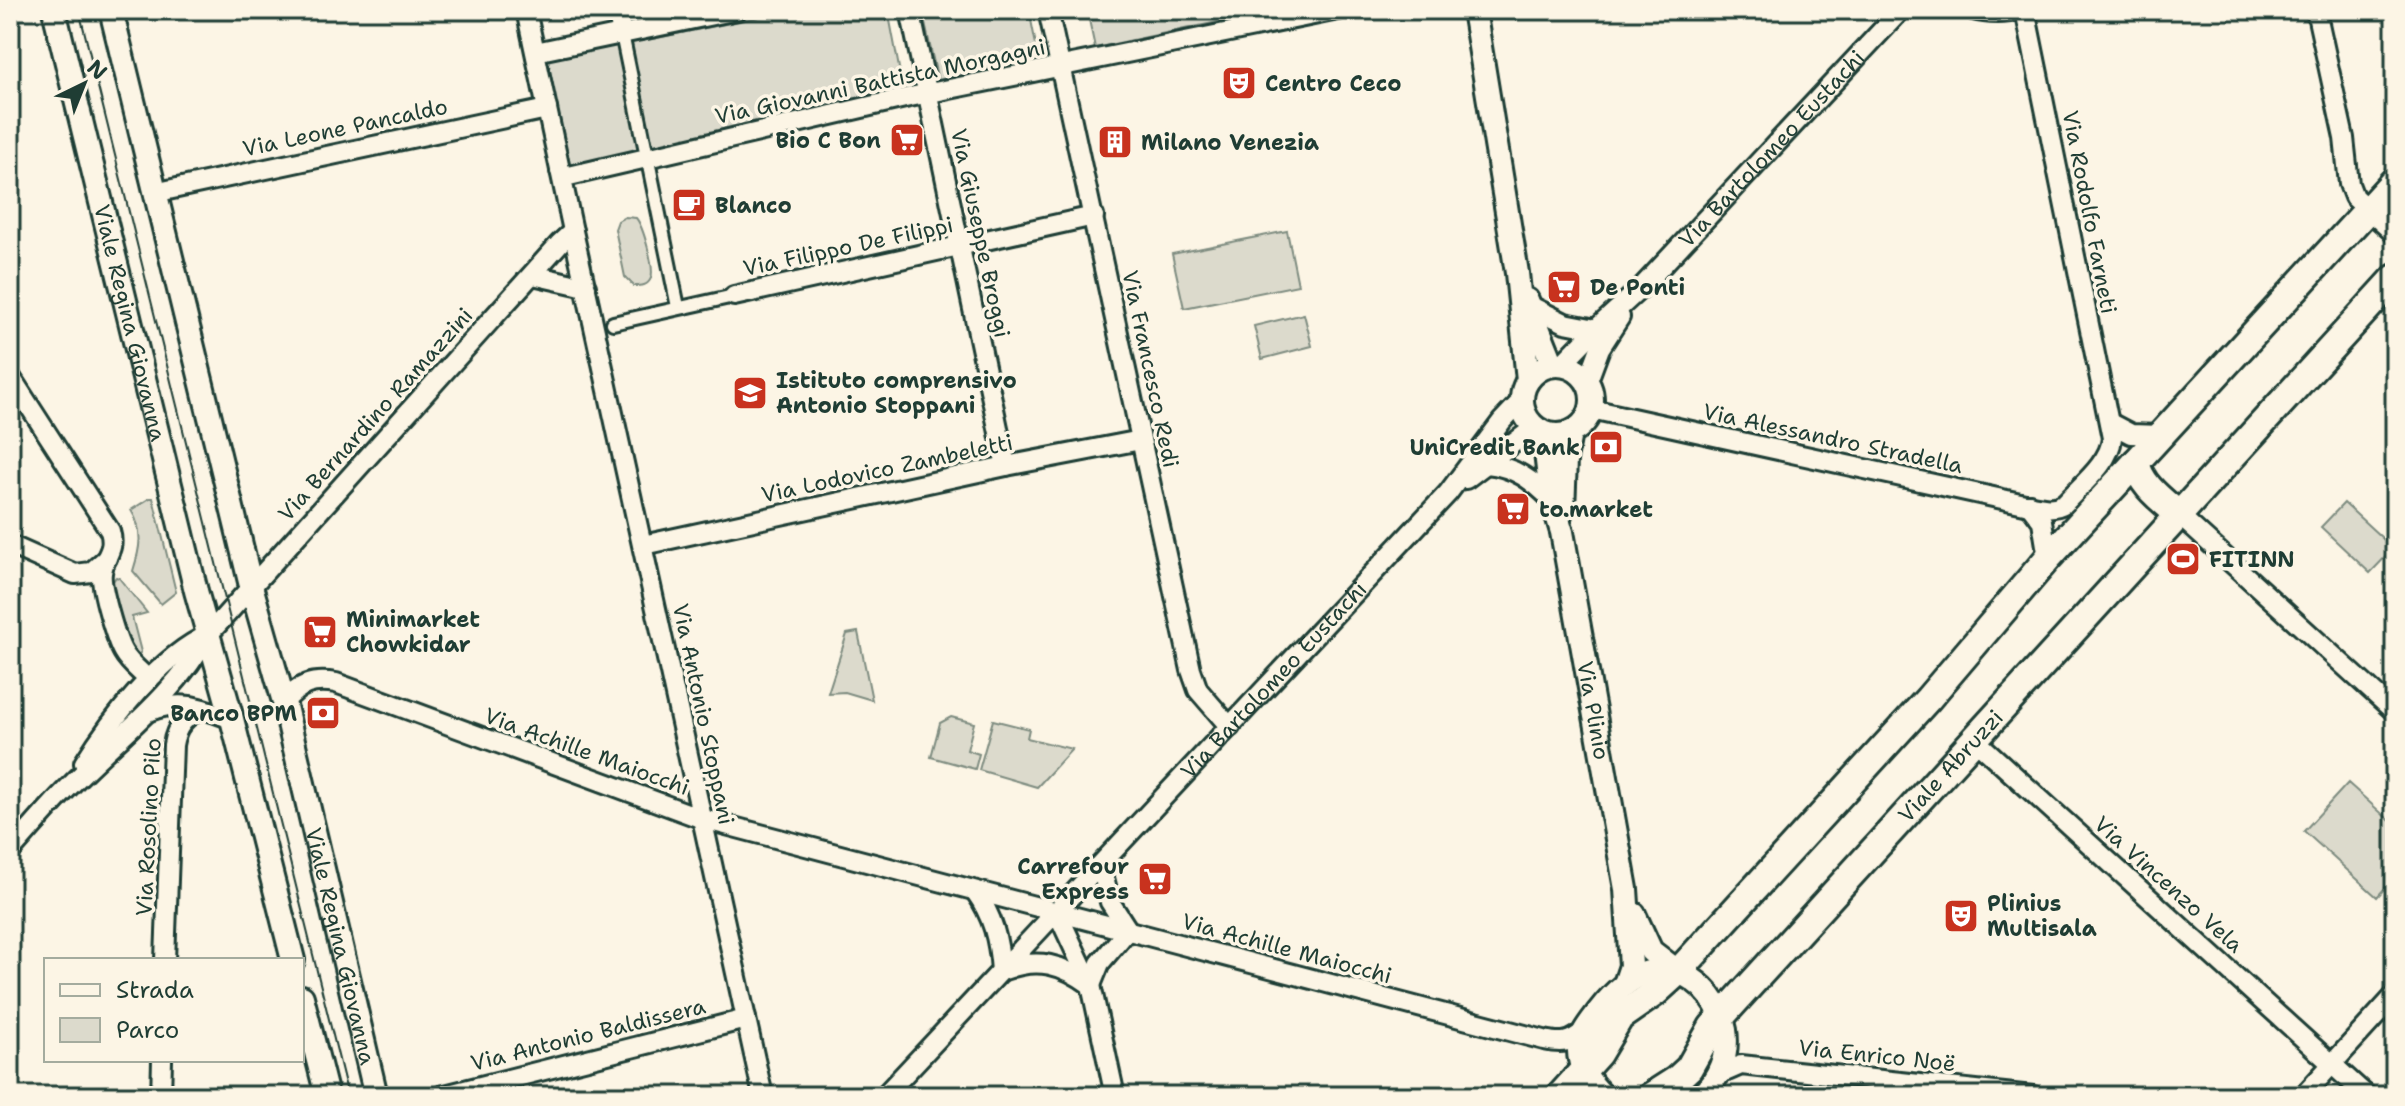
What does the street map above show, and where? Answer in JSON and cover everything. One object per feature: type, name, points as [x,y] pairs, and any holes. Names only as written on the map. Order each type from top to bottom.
[{"type":"main road","points":[[1560,1096],[1602,1049],[1620,1017],[1678,972],[1928,699],[2048,558],[2395,180]]},
{"type":"main road","name":"Viale Abruzzi","points":[[1651,1096],[1689,1068],[1708,1031],[2395,278]]},
{"type":"main road","points":[[2136,462],[2143,481],[2179,515]]},
{"type":"street","name":"Viale Regina Giovanna","points":[[54,10],[208,635],[232,719]]},
{"type":"street","points":[[111,10],[251,586]]},
{"type":"street","name":"Via Antonio Stoppani","points":[[526,10],[763,1096]]},
{"type":"street","points":[[617,10],[630,32],[646,158],[678,307]]},
{"type":"street","points":[[536,55],[540,51],[737,10]]},
{"type":"street","name":"Via Giuseppe Broggi","points":[[910,10],[1006,466]]},
{"type":"street","name":"Via Francesco Redi","points":[[1048,10],[1191,670],[1198,690],[1230,727]]},
{"type":"street","name":"Via Giovanni Battista Morgagni","points":[[560,171],[569,176],[1061,66],[1338,10]]},
{"type":"street","points":[[1474,10],[1517,273],[1524,412],[1540,430],[1562,435],[1570,433],[1583,424],[1591,409],[1592,396],[1587,383],[1574,369],[1557,365],[1517,273]]},
{"type":"street","name":"Via Bartolomeo Eustachi","points":[[884,1096],[1448,493],[1540,369],[1557,365],[1641,288],[1901,10]]},
{"type":"street","points":[[1973,10],[2023,10]]},
{"type":"street","name":"Via Rodolfo Farneti","points":[[2023,10],[2110,423],[2111,446],[2105,459],[2065,503]]},
{"type":"street","points":[[2316,10],[2344,138],[2349,184],[2354,197],[2394,234]]},
{"type":"street","name":"Via Leone Pancaldo","points":[[154,193],[547,109]]},
{"type":"street","name":"Via Filippo De Filippi","points":[[613,323],[1094,216]]},
{"type":"street","name":"Via Bernardino Ramazzini","points":[[208,635],[573,231]]},
{"type":"street","points":[[533,275],[586,287]]},
{"type":"street","name":"Via Bartolomeo Eustachi","points":[[1587,383],[1600,348],[1641,288]]},
{"type":"street","points":[[1529,305],[1565,323],[1596,329]]},
{"type":"street","points":[[10,376],[111,536],[112,547],[101,578],[119,644],[149,680]]},
{"type":"street","name":"Via Alessandro Stradella","points":[[1591,409],[2049,508],[2065,503]]},
{"type":"street","points":[[2110,423],[2131,434],[2160,435]]},
{"type":"street","name":"Via Bartolomeo Eustachi","points":[[1448,493],[1540,430]]},
{"type":"street","name":"Via Plinio","points":[[1540,430],[1552,500],[1562,532],[1626,889],[1631,966],[1625,984]]},
{"type":"street","name":"Via Plinio","points":[[1562,532],[1565,460],[1570,433]]},
{"type":"street","name":"Via Lodovico Zambeletti","points":[[643,545],[1006,466],[1141,440]]},
{"type":"street","points":[[1487,464],[1519,472],[1552,500]]},
{"type":"street","points":[[2029,504],[2042,521],[2048,558]]},
{"type":"street","points":[[2179,515],[2395,712]]},
{"type":"street","points":[[10,545],[75,574],[91,572],[109,556]]},
{"type":"street","name":"Viale Regina Giovanna","points":[[251,586],[284,702],[376,1096]]},
{"type":"street","points":[[73,782],[98,742],[149,680],[180,650],[208,635]]},
{"type":"street","points":[[10,852],[73,782],[189,667],[208,635]]},
{"type":"street","name":"Via Achille Maiocchi","points":[[284,702],[301,685],[321,681],[336,683],[703,819],[1544,1040],[1570,1042],[1584,1031]]},
{"type":"street","points":[[147,712],[177,704],[191,705],[232,719],[292,958]]},
{"type":"street","name":"Via Rosolino Pilo","points":[[165,958],[173,745],[181,722],[202,709]]},
{"type":"street","name":"Via Vincenzo Vela","points":[[1974,739],[2367,1096]]},
{"type":"street","points":[[1091,985],[1100,963],[1128,930],[1115,914],[1101,866]]},
{"type":"street","name":"Via Plinio","points":[[1626,889],[1646,945],[1678,972]]},
{"type":"street","points":[[975,891],[989,913],[996,932],[1001,971],[1041,963],[1073,973],[1091,985]]},
{"type":"street","points":[[1057,912],[1091,985],[1115,1096]]},
{"type":"street","points":[[1603,1096],[1584,1070],[1579,1052],[1584,1031],[1604,1004],[1625,984],[1657,970],[1678,972],[1704,989],[1722,1016],[1725,1050],[1718,1075],[1701,1096]]},
{"type":"street","points":[[2303,1096],[2395,995]]},
{"type":"street","points":[[304,1005],[327,1096]]},
{"type":"street","name":"Via Antonio Baldissera","points":[[441,1096],[746,1019]]},
{"type":"street","points":[[161,1096],[162,1062]]},
{"type":"street","name":"Via Enrico Noë","points":[[1718,1075],[1741,1065],[2033,1096]]},
{"type":"green space","points":[[793,10],[888,10],[905,88],[665,143],[665,148],[570,169],[547,58],[641,37],[642,41]]},
{"type":"green space","points":[[922,10],[1029,10],[1039,60],[938,81]]},
{"type":"green space","points":[[1087,10],[1274,10],[1095,48]]},
{"type":"green space","points":[[625,217],[636,218],[648,247],[652,273],[650,281],[644,285],[634,286],[625,277],[615,229],[618,221]]},
{"type":"green space","points":[[1287,231],[1298,285],[1184,308],[1172,254]]},
{"type":"green space","points":[[1304,314],[1312,346],[1262,359],[1254,326]]},
{"type":"green space","points":[[153,498],[176,592],[161,604],[133,571],[140,540],[131,510]]},
{"type":"green space","points":[[2344,503],[2393,548],[2395,546],[2395,550],[2370,573],[2321,527]]},
{"type":"green space","points":[[116,577],[147,613],[132,617],[141,652],[135,658],[127,648],[111,584]]},
{"type":"green space","points":[[858,632],[872,700],[845,692],[828,693],[847,634]]},
{"type":"green space","points":[[951,717],[974,723],[967,750],[979,754],[975,769],[931,757],[940,723]]},
{"type":"green space","points":[[993,720],[1029,729],[1027,738],[1072,749],[1037,787],[979,770]]},
{"type":"green space","points":[[2348,783],[2389,820],[2395,815],[2395,877],[2377,897],[2304,831]]},
{"type":"tram line","points":[[79,10],[348,1096]]},
{"type":"place","name":"Centro Ceco","points":[[1239,83]]},
{"type":"place","name":"Bio C Bon","points":[[907,140]]},
{"type":"place","name":"Milano Venezia","points":[[1115,142]]},
{"type":"place","name":"Blanco","points":[[689,205]]},
{"type":"place","name":"De Ponti","points":[[1564,287]]},
{"type":"place","name":"Istituto comprensivo Antonio Stoppani","points":[[750,393]]},
{"type":"place","name":"UniCredit Bank","points":[[1606,447]]},
{"type":"place","name":"to.market","points":[[1513,509]]},
{"type":"place","name":"FITINN","points":[[2183,559]]},
{"type":"place","name":"Minimarket Chowkidar","points":[[320,632]]},
{"type":"place","name":"Banco BPM","points":[[323,713]]},
{"type":"place","name":"Carrefour Express","points":[[1155,879]]},
{"type":"place","name":"Plinius Multisala","points":[[1961,916]]}]
